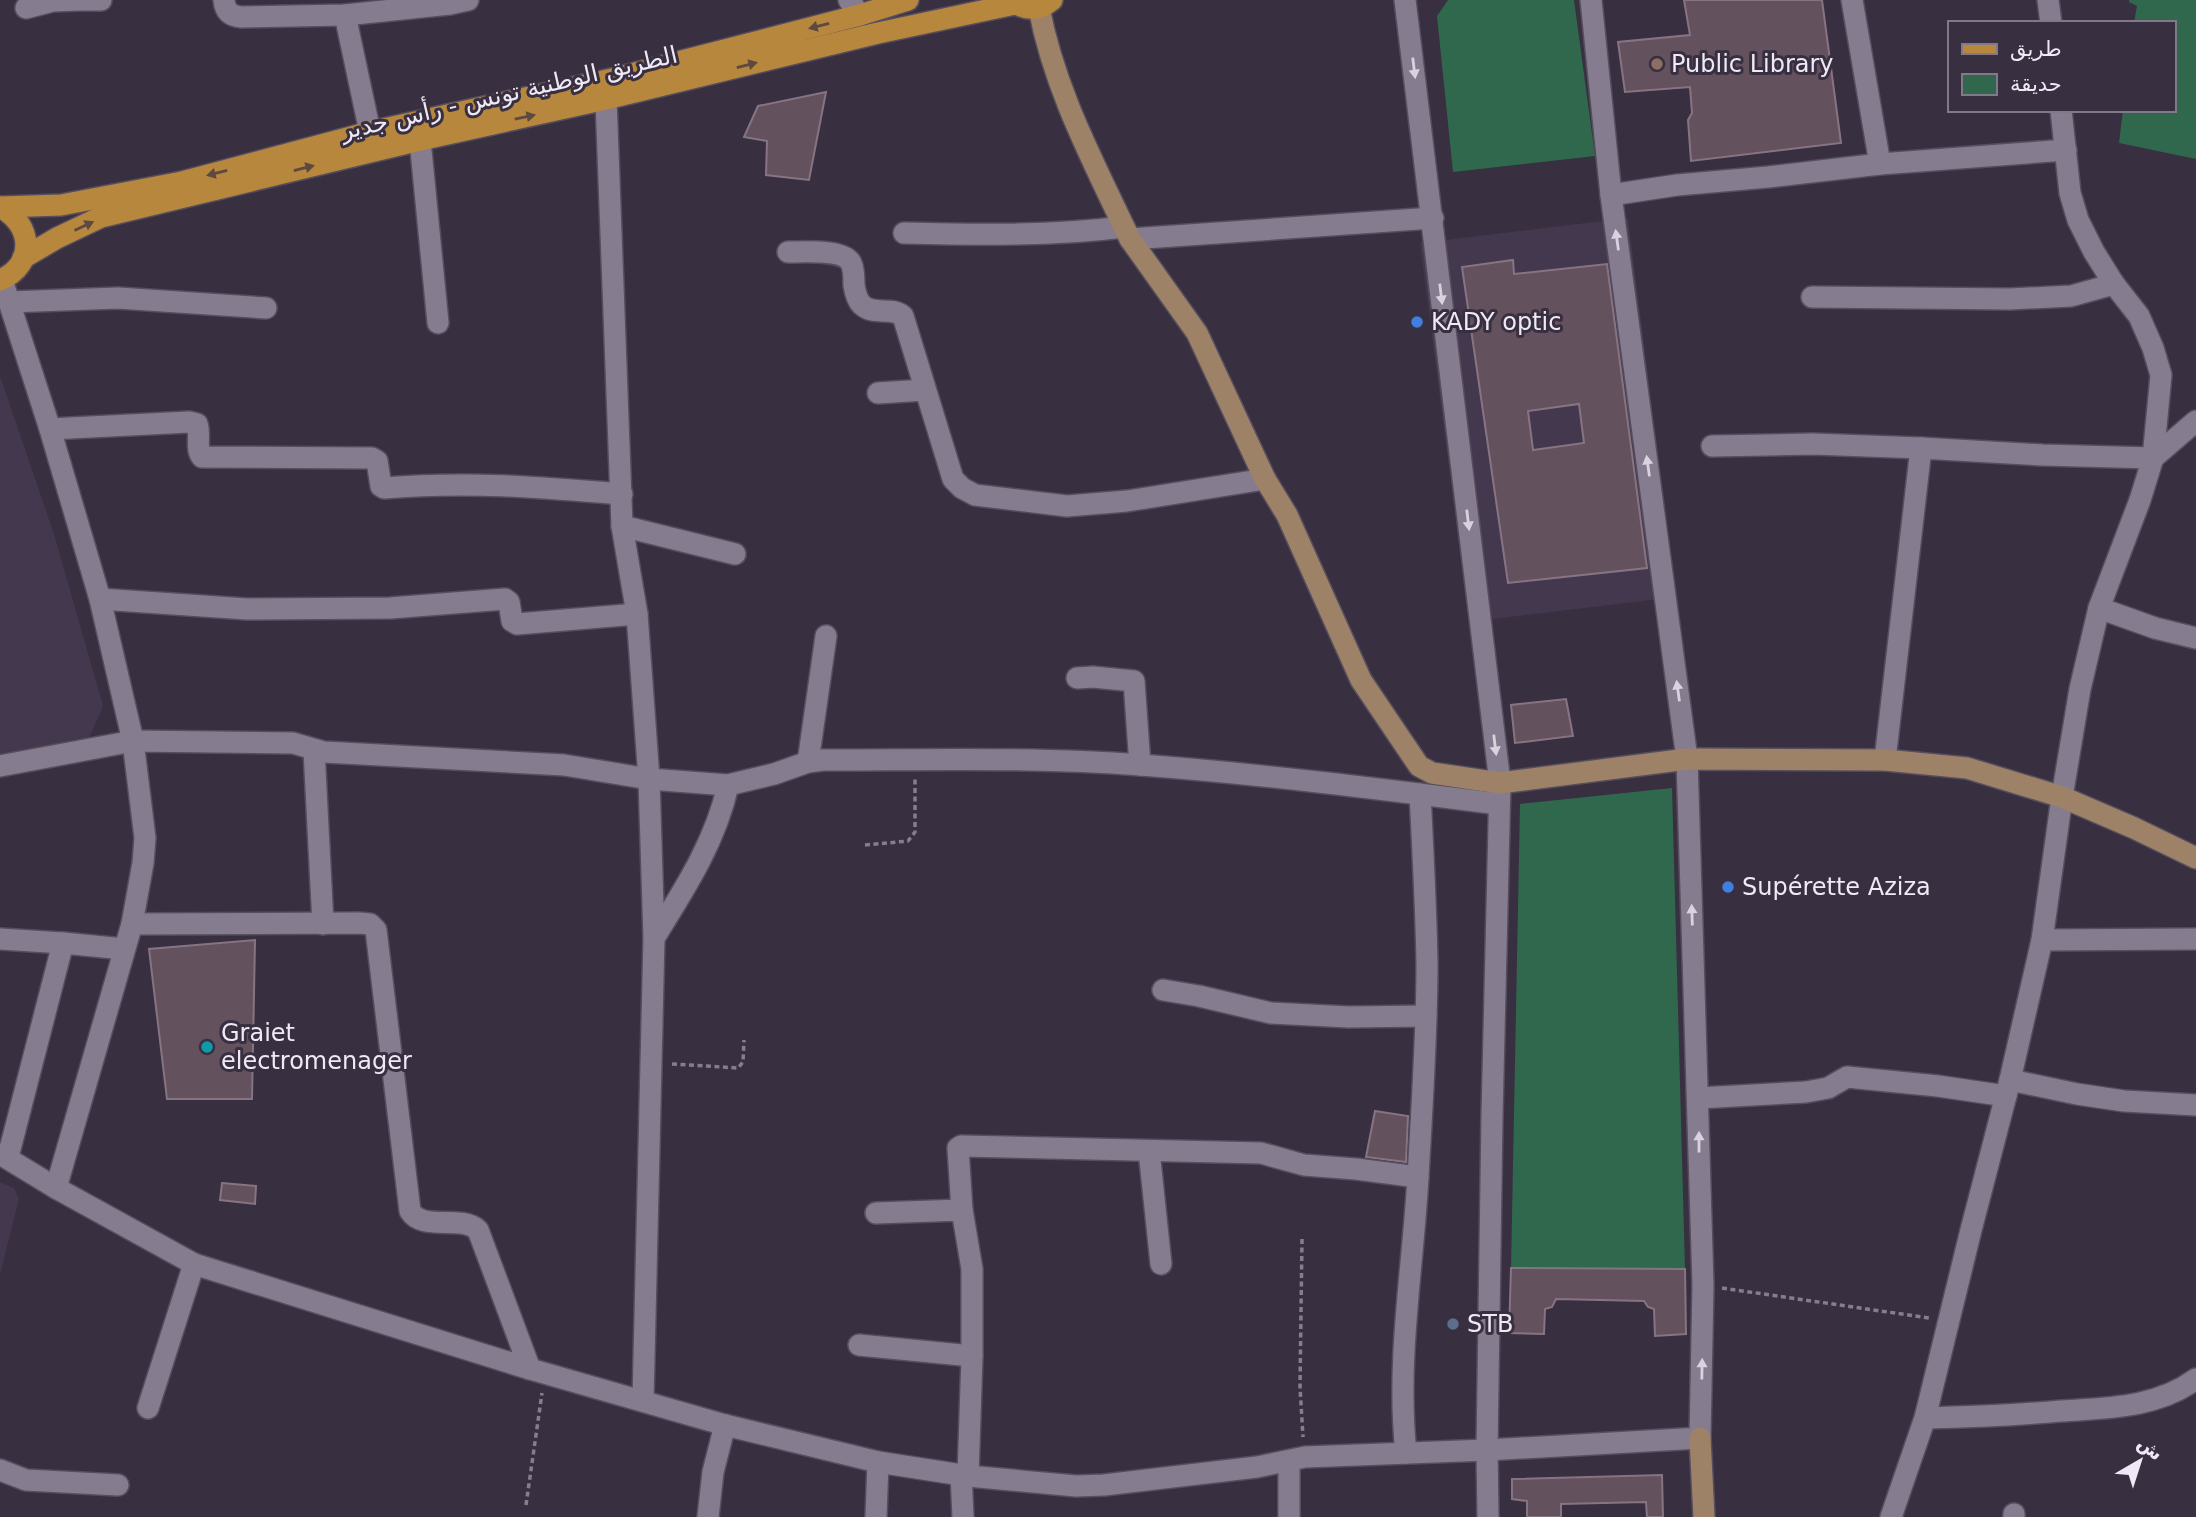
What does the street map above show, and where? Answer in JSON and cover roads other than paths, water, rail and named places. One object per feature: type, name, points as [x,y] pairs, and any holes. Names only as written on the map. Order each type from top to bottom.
[{"type":"main road","name":"الطريق الوطنية تونس - رأس جدير","points":[[0,207],[61,205],[182,182],[370,132],[612,79],[855,8],[908,0]]},
{"type":"main road","name":"الطريق الوطنية تونس - رأس جدير","points":[[1,280],[18,267],[23,258],[57,238],[101,218],[420,139],[606,99],[1013,2]]},
{"type":"main road","points":[[1013,2],[1031,9],[1046,4]]},
{"type":"main road","points":[[0,207],[20,222],[26,246],[23,258]]},
{"type":"street","points":[[26,8],[53,1],[101,0]]},
{"type":"street","points":[[224,0],[228,12],[241,17],[450,4],[468,0]]},
{"type":"street","points":[[1405,0],[1433,218],[1499,794],[1488,1517]]},
{"type":"street","points":[[1591,0],[1611,195],[1687,759],[1699,1098],[1703,1285],[1700,1438],[1704,1517]]},
{"type":"street","points":[[1852,0],[1881,164]]},
{"type":"street","points":[[2048,0],[2051,21]]},
{"type":"street","points":[[1046,4],[1051,62],[1062,93],[1127,233],[1197,333],[1265,479],[1287,515],[1361,680],[1419,766],[1432,773],[1499,794]]},
{"type":"street","points":[[357,10],[370,132]]},
{"type":"street","points":[[606,99],[622,526],[637,614],[649,779],[654,939],[643,1401]]},
{"type":"street","points":[[1891,1517],[1925,1418],[2008,1088],[2042,940],[2080,689],[2099,608],[2153,458],[2161,375],[2139,316],[2114,284],[2078,220],[2070,192],[2061,112]]},
{"type":"street","points":[[420,139],[438,323]]},
{"type":"street","points":[[1611,195],[1677,185],[1881,164],[2066,150]]},
{"type":"street","points":[[904,233],[1127,233],[1433,218]]},
{"type":"street","points":[[788,252],[835,254],[847,259],[852,264],[856,294],[861,304],[870,310],[899,313],[906,320],[953,479],[975,495],[1067,506],[1127,501],[1265,479]]},
{"type":"street","points":[[1,280],[50,429],[100,598],[133,741],[145,838],[132,924],[56,1188]]},
{"type":"street","points":[[1812,297],[2010,299],[2071,296],[2114,284]]},
{"type":"street","points":[[9,302],[118,298],[266,308]]},
{"type":"street","points":[[878,393],[925,390]]},
{"type":"street","points":[[1712,446],[1812,444],[2153,458],[2196,421]]},
{"type":"street","points":[[50,429],[189,422],[197,424],[199,428],[199,454],[202,457],[372,458],[377,461],[381,485],[384,488],[436,484],[512,485],[622,494]]},
{"type":"street","points":[[1885,760],[1921,448]]},
{"type":"street","points":[[622,526],[735,554]]},
{"type":"street","points":[[100,598],[247,609],[390,608],[505,599],[509,602],[512,621],[517,624],[637,614]]},
{"type":"street","points":[[2099,608],[2155,628],[2196,638]]},
{"type":"street","points":[[808,762],[826,636]]},
{"type":"street","points":[[1077,678],[1134,681],[1140,765]]},
{"type":"street","points":[[0,766],[133,741],[293,743],[324,752],[564,765],[649,779],[728,785],[774,774],[808,762],[1019,760],[1140,765],[1420,794],[1499,794],[1687,759],[1885,760],[1967,768],[2062,797],[2196,858]]},
{"type":"street","points":[[314,750],[323,924]]},
{"type":"street","points":[[654,939],[696,867],[719,820],[728,785]]},
{"type":"street","points":[[1406,1453],[1402,1422],[1405,1334],[1418,1177],[1426,1016],[1427,962],[1420,794]]},
{"type":"street","points":[[132,924],[359,923],[370,924],[376,930],[410,1210],[419,1219],[470,1224],[478,1230],[538,1371]]},
{"type":"street","points":[[0,939],[124,949]]},
{"type":"street","points":[[2042,940],[2196,939]]},
{"type":"street","points":[[63,943],[4,1156],[56,1188],[194,1264],[538,1371],[725,1425],[878,1462],[965,1475],[1076,1486],[1257,1467],[1297,1459],[1700,1438]]},
{"type":"street","points":[[1163,990],[1271,1013],[1349,1017],[1426,1016]]},
{"type":"street","points":[[1699,1098],[1806,1092],[1828,1088],[1847,1077],[2196,1105]]},
{"type":"street","points":[[963,1517],[972,1356],[972,1269],[962,1210],[959,1146],[1261,1153],[1304,1165],[1418,1177]]},
{"type":"street","points":[[1149,1151],[1161,1264]]},
{"type":"street","points":[[876,1213],[962,1210]]},
{"type":"street","points":[[148,1408],[194,1264]]},
{"type":"street","points":[[859,1345],[972,1356]]},
{"type":"street","points":[[1925,1418],[2000,1416],[2133,1406],[2186,1387],[2196,1379]]},
{"type":"street","points":[[708,1517],[713,1472],[725,1425]]},
{"type":"street","points":[[1289,1517],[1297,1459]]},
{"type":"street","points":[[876,1517],[878,1462]]},
{"type":"street","points":[[0,1470],[26,1480],[118,1485]]},
{"type":"place","name":"Public Library","points":[[1657,64]]},
{"type":"place","name":"KADY optic","points":[[1417,322]]},
{"type":"place","name":"Supérette Aziza","points":[[1728,887]]},
{"type":"place","name":"Graiet electromenager","points":[[207,1047]]},
{"type":"place","name":"STB","points":[[1453,1324]]}]
